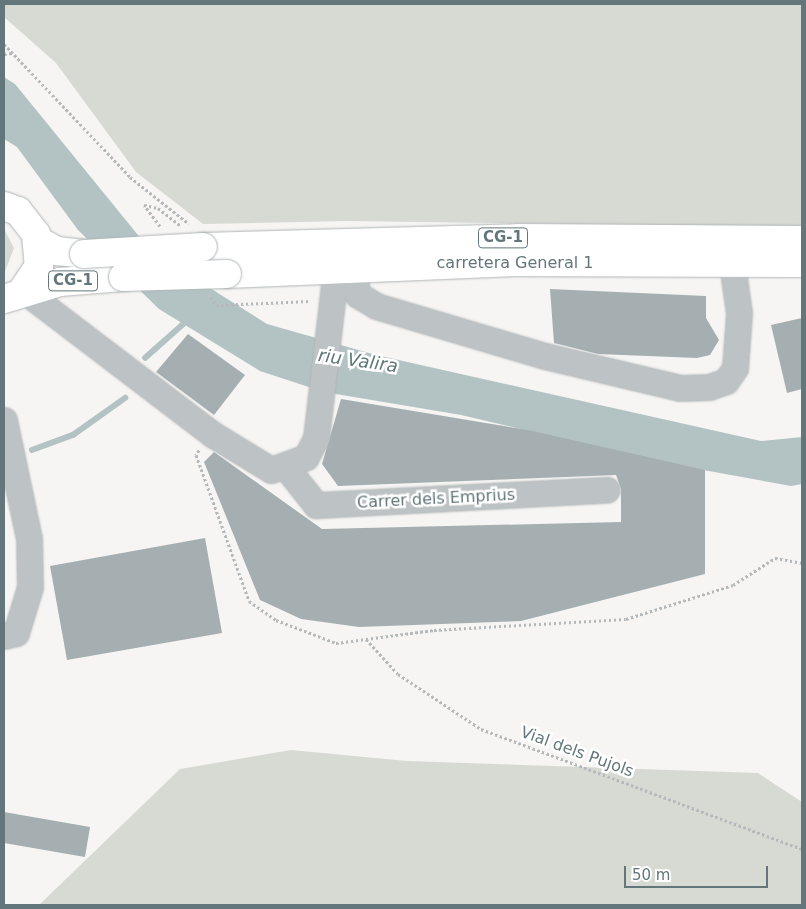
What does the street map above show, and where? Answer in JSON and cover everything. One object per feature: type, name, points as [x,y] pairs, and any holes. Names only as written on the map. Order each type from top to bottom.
[{"type":"highway","name":"CG-1","points":[[4,206],[28,221],[37,240],[39,266],[14,294]]},
{"type":"highway","name":"CG-1","points":[[37,240],[57,251],[84,254],[196,235],[802,240]]},
{"type":"highway","name":"carretera General 1","points":[[14,294],[60,282],[123,277],[344,268],[510,262],[802,264]]},
{"type":"street","points":[[344,268],[358,295],[376,306],[545,356],[680,388],[709,387],[726,381],[734,368],[739,313],[732,264]]},
{"type":"street","points":[[14,294],[57,313],[212,434],[256,464],[271,470],[306,457],[316,438],[331,314],[344,268]]},
{"type":"street","points":[[4,420],[30,539],[30,587],[16,633],[4,636]]},
{"type":"street","name":"Carrer dels Emprius","points":[[285,466],[316,505],[606,490]]},
{"type":"path","points":[[4,44],[130,177],[196,235]]},
{"type":"path","points":[[4,54],[12,53]]},
{"type":"path","points":[[212,434],[196,454],[249,601],[276,620],[336,643],[626,618],[733,585],[775,558],[802,563]]},
{"type":"path","name":"Vial dels Pujols","points":[[366,639],[398,674],[481,729],[802,849]]},
{"type":"shaded area","points":[[4,4],[802,4],[802,227],[345,221],[203,224],[136,172],[56,63],[4,17]]},
{"type":"shaded area","points":[[4,229],[14,248],[4,274]]},
{"type":"shaded area","points":[[291,750],[407,761],[758,773],[802,802],[802,905],[39,905],[180,769]]},
{"type":"water","name":"riu Valira","points":[[4,77],[15,84],[151,251],[267,324],[376,355],[761,441],[802,437],[802,484],[791,486],[670,464],[461,415],[324,392],[260,371],[159,309],[78,230],[17,147],[4,139]]},
{"type":"building","points":[[550,289],[706,296],[706,318],[719,340],[710,355],[697,358],[598,354],[554,343]]},
{"type":"building","points":[[802,318],[802,389],[787,393],[771,325]]},
{"type":"building","points":[[188,334],[245,375],[214,415],[156,372]]},
{"type":"building","points":[[341,399],[528,430],[705,470],[705,574],[521,621],[359,627],[301,619],[260,600],[204,462],[214,452],[322,529],[621,522],[621,489],[616,475],[338,486],[322,464]]},
{"type":"building","points":[[205,538],[222,633],[67,660],[50,566]]},
{"type":"building","points":[[4,812],[90,827],[85,857],[4,843]]},
{"type":"waterway","points":[[145,358],[188,320]]},
{"type":"waterway","points":[[32,450],[73,435],[125,398]]}]
